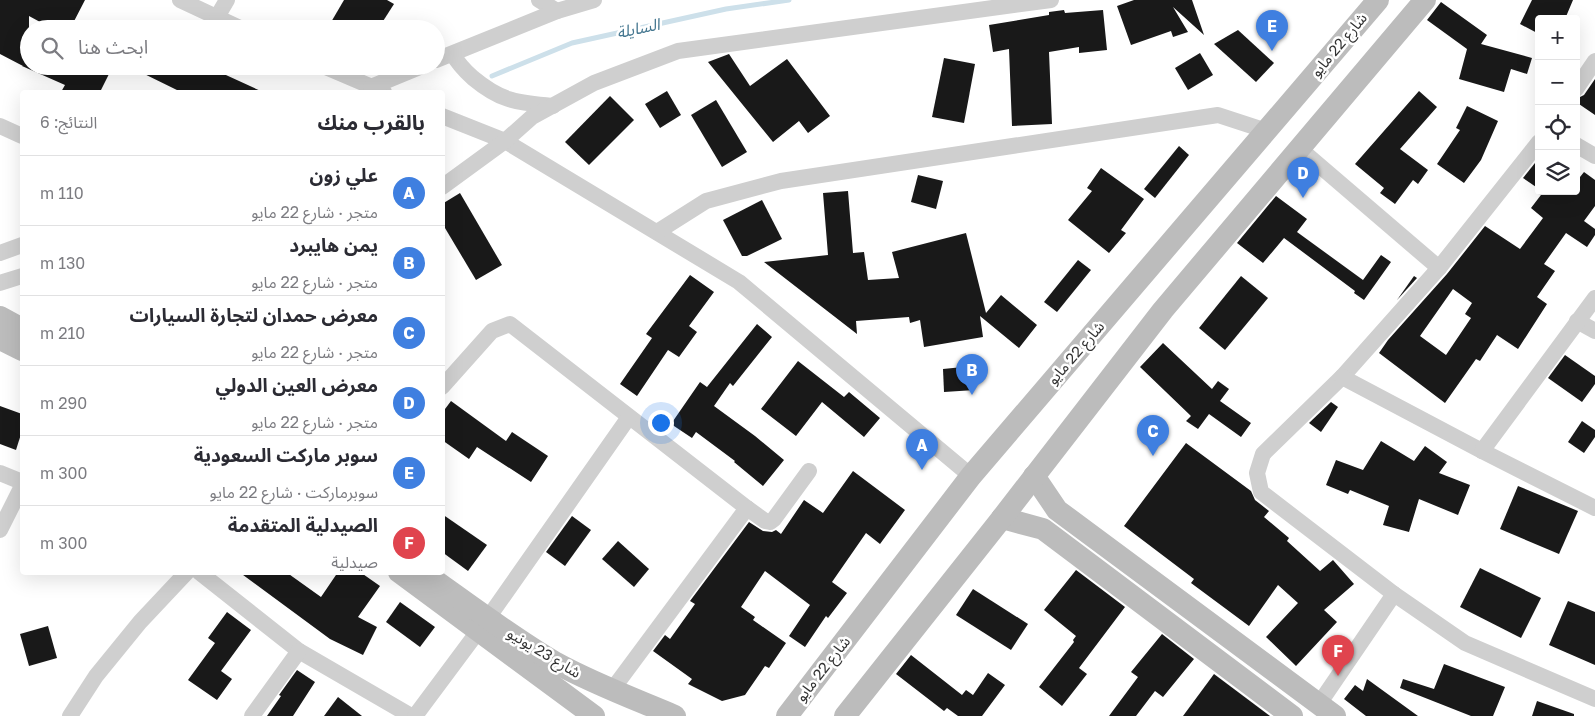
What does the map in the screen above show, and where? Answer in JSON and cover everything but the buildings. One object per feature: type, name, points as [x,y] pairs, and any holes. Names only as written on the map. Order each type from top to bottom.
[{"type":"main road","name":"شارع 22 مايو","points":[[787,716],[971,476],[1378,0]]},
{"type":"main road","points":[[845,716],[1002,518],[1163,310],[1425,0]]},
{"type":"main road","points":[[0,317],[20,328]]},
{"type":"main road","points":[[0,338],[20,349]]},
{"type":"main road","points":[[1034,476],[1058,510],[1327,710]]},
{"type":"main road","points":[[1058,510],[1050,509],[1042,513],[1040,525],[1044,530],[1292,716]]},
{"type":"main road","points":[[1002,518],[1044,530]]},
{"type":"main road","name":"شارع 23 يونيو","points":[[404,575],[482,625],[612,690],[675,716]]},
{"type":"main road","name":"شارع 23 يونيو","points":[[426,575],[482,625],[594,716]]},
{"type":"street","points":[[180,0],[223,20]]},
{"type":"street","points":[[217,17],[227,0]]},
{"type":"street","points":[[539,0],[557,11]]},
{"type":"street","points":[[445,57],[557,11],[594,0]]},
{"type":"street","points":[[445,185],[505,141],[532,117],[594,83],[678,51],[1051,0]]},
{"type":"street","points":[[453,54],[458,64],[466,72],[498,96],[519,102],[553,106]]},
{"type":"street","points":[[1580,83],[1595,61]]},
{"type":"street","points":[[344,75],[378,90],[406,75]]},
{"type":"street","points":[[657,232],[706,201],[781,180],[1218,115],[1267,131]]},
{"type":"street","points":[[445,117],[505,141],[738,282],[971,476]]},
{"type":"street","points":[[0,126],[20,135]]},
{"type":"street","points":[[1535,147],[1439,268],[1342,377],[1262,454],[1257,473],[1261,492],[1394,594],[1465,643],[1595,698]]},
{"type":"street","points":[[1580,147],[1595,156]]},
{"type":"street","points":[[1299,148],[1439,268]]},
{"type":"street","points":[[0,253],[20,246]]},
{"type":"street","points":[[0,283],[20,277]]},
{"type":"street","points":[[1482,451],[1595,298]]},
{"type":"street","points":[[1577,321],[1595,331]]},
{"type":"street","points":[[445,383],[492,331],[510,324],[765,521],[770,522],[774,519],[809,471]]},
{"type":"street","points":[[1342,377],[1595,508]]},
{"type":"street","points":[[415,716],[482,625],[629,417]]},
{"type":"street","points":[[0,473],[20,483]]},
{"type":"street","points":[[0,530],[20,488]]},
{"type":"street","points":[[612,690],[747,508]]},
{"type":"street","points":[[70,716],[96,676],[140,622],[184,575]]},
{"type":"street","points":[[203,575],[299,651],[411,716]]},
{"type":"street","points":[[1327,710],[1394,594]]},
{"type":"street","points":[[252,716],[299,651]]},
{"type":"waterway","name":"السايلة","points":[[492,76],[572,43],[726,9],[789,0]]},
{"type":"place","name":"سوبر ماركت السعودية","points":[[1272,51]]},
{"type":"place","name":"معرض العين الدولي","points":[[1303,198]]},
{"type":"place","name":"يمن هايبرد","points":[[972,395]]},
{"type":"place","name":"معرض حمدان لتجارة السيارات","points":[[1153,456]]},
{"type":"place","name":"علي زون","points":[[922,470]]},
{"type":"place","name":"الصيدلية المتقدمة","points":[[1338,676]]}]
